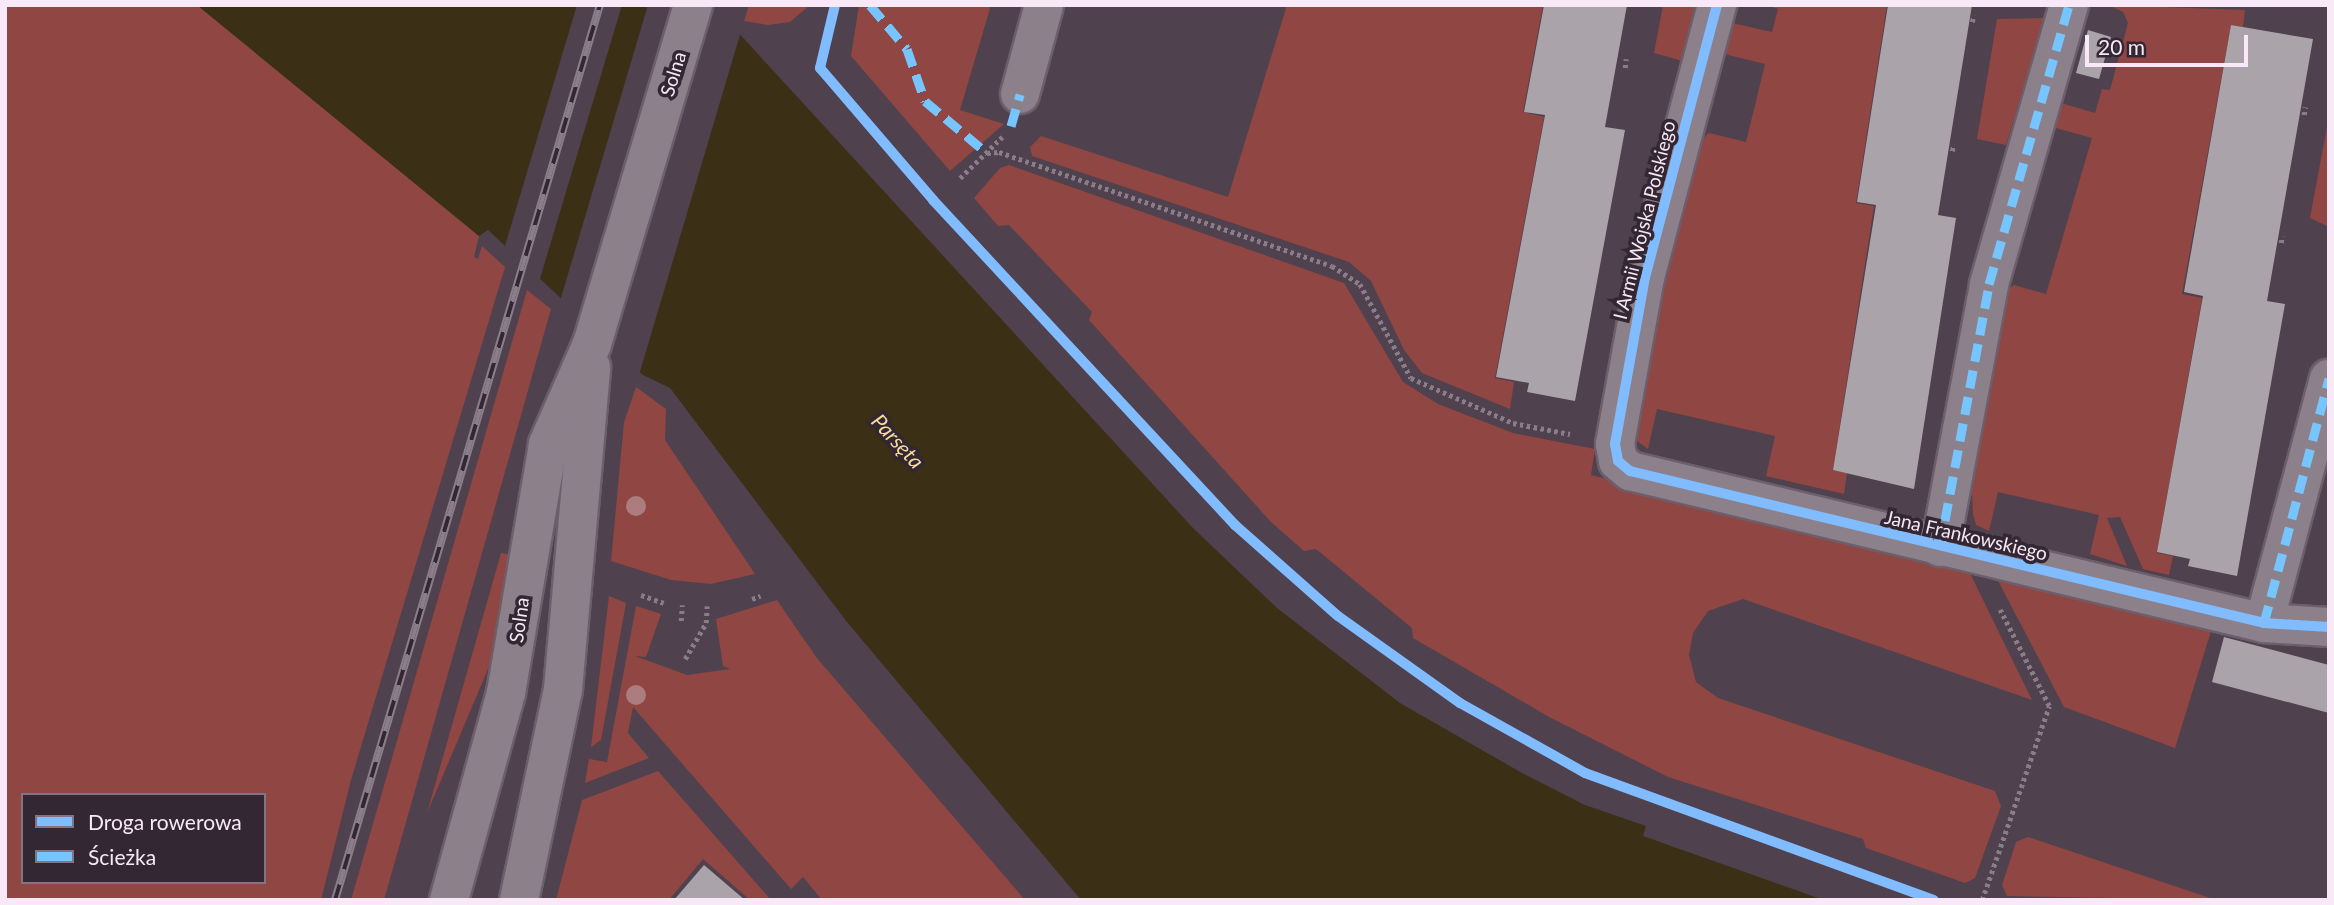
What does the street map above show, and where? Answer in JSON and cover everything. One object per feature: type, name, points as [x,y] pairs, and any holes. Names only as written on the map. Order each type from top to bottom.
[{"type":"street","name":"Solna","points":[[449,900],[506,693],[548,444],[592,344],[693,5]]},
{"type":"street","points":[[1020,93],[1044,5]]},
{"type":"street","name":"I Armii Wojska Polskiego","points":[[1615,444],[1644,277],[1717,5]]},
{"type":"street","points":[[1955,550],[1989,284],[2069,5]]},
{"type":"street","name":"Solna","points":[[519,900],[563,690],[592,344]]},
{"type":"street","points":[[2264,623],[2329,378]]},
{"type":"street","name":"Jana Frankowskiego","points":[[1615,444],[1618,461],[1630,471],[2264,623],[2329,627]]},
{"type":"path","points":[[1972,22],[1974,15]]},
{"type":"path","points":[[1625,68],[1626,59]]},
{"type":"path","points":[[2304,115],[2305,107]]},
{"type":"path","points":[[1952,152],[1954,144]]},
{"type":"path","points":[[960,178],[987,153],[999,152],[1332,266],[1360,284],[1411,378],[1513,423],[1615,444]]},
{"type":"path","points":[[2281,243],[2282,236]]},
{"type":"path","points":[[1955,550],[2049,706],[1982,900]]},
{"type":"path","points":[[641,596],[664,603]]},
{"type":"path","points":[[752,599],[760,596]]},
{"type":"path","points":[[681,621],[682,605]]},
{"type":"path","points":[[685,659],[706,623],[707,606]]},
{"type":"shaded area","points":[[5,5],[197,5],[479,236],[474,257],[478,259],[482,246],[505,267],[351,780],[321,900],[5,900]]},
{"type":"shaded area","points":[[749,5],[810,5],[790,22],[768,25],[744,21]]},
{"type":"shaded area","points":[[859,5],[991,5],[960,110],[1004,124],[950,171],[851,56]]},
{"type":"shaded area","points":[[1287,5],[1543,5],[1523,112],[1544,117],[1495,378],[1514,382],[1510,409],[1422,373],[1404,350],[1371,281],[1349,262],[1032,156],[1030,147],[1041,136],[1228,197]]},
{"type":"shaded area","points":[[1663,5],[1700,5],[1686,62],[1654,53]]},
{"type":"shaded area","points":[[1767,5],[1887,5],[1856,203],[1874,206],[1833,470],[1847,473],[1844,494],[1766,476],[1775,436],[1657,409],[1648,449],[1637,441],[1664,284],[1700,141],[1709,133],[1746,142],[1765,64],[1724,54],[1727,29],[1732,23],[1772,32],[1778,9]]},
{"type":"shaded area","points":[[2108,5],[2245,10],[2243,27],[2231,25],[2182,294],[2202,298],[2157,553],[2173,556],[2169,575],[2143,569],[2120,517],[2107,518],[2127,566],[2090,554],[2099,515],[1998,492],[1989,531],[1976,525],[1973,514],[1971,473],[2003,293],[2014,285],[2046,294],[2092,138],[2052,127],[2061,103],[2095,113],[2102,89],[2110,90],[2128,23],[2123,12]]},
{"type":"shaded area","points":[[2044,18],[2006,145],[1977,139],[1997,19]]},
{"type":"shaded area","points":[[2329,116],[2329,227],[2310,218]]},
{"type":"shaded area","points":[[1009,165],[1344,283],[1403,382],[1438,404],[1513,433],[1595,449],[1591,475],[1967,567],[2032,700],[1743,599],[1708,611],[1693,633],[1689,655],[1696,682],[1718,698],[1995,791],[2001,806],[1975,878],[1965,883],[1866,848],[1863,839],[1668,777],[1551,718],[1413,638],[1412,628],[1316,549],[1304,551],[1271,522],[1089,320],[1092,312],[1009,225],[998,226],[974,198],[1000,168]]},
{"type":"shaded area","points":[[527,290],[551,309],[384,900],[351,900]]},
{"type":"shaded area","points":[[636,387],[666,409],[665,440],[755,574],[711,584],[671,580],[611,561],[624,422]]},
{"type":"shaded area","points":[[501,553],[509,554],[494,655],[427,813]]},
{"type":"shaded area","points":[[1994,573],[2212,628],[2175,748],[2064,707]]},
{"type":"shaded area","points":[[609,596],[626,603],[601,740],[591,747]]},
{"type":"shaded area","points":[[777,600],[816,657],[1025,900],[822,900],[803,877],[791,889],[633,707],[628,733],[649,758],[585,783],[589,759],[607,762],[636,606],[661,614],[646,657],[635,656],[687,675],[730,669],[723,666],[716,619]]},
{"type":"shaded area","points":[[658,771],[771,900],[750,900],[703,859],[669,900],[556,900],[582,800]]},
{"type":"shaded area","points":[[2028,837],[2216,900],[2007,896],[2002,885],[2016,842]]},
{"type":"water","name":"Parsęta","points":[[197,5],[713,5],[1193,528],[1277,608],[1400,703],[1522,773],[1585,805],[1646,826],[1643,836],[1824,900],[1081,900],[847,622],[670,388],[643,375],[488,230],[479,236]]},
{"type":"pier","points":[[577,5],[622,5],[539,282],[504,249]]},
{"type":"pier","points":[[648,5],[718,5],[742,28],[639,375],[560,301]]},
{"type":"building","points":[[1544,5],[1627,5],[1605,127],[1625,130],[1575,401],[1527,392],[1529,383],[1496,377],[1545,115],[1524,112]]},
{"type":"building","points":[[1888,5],[1972,5],[1938,215],[1956,218],[1914,489],[1833,470],[1876,205],[1857,202]]},
{"type":"building","points":[[2231,25],[2313,39],[2267,301],[2285,304],[2237,576],[2188,566],[2190,559],[2157,552],[2203,296],[2184,292]]},
{"type":"building","points":[[2088,30],[2111,37],[2099,79],[2076,73]]},
{"type":"building","points":[[2224,637],[2329,665],[2329,713],[2212,682]]},
{"type":"building","points":[[704,865],[745,900],[674,900]]},
{"type":"railway","points":[[335,900],[600,5]]},
{"type":"marked path","points":[[870,5],[907,49],[925,101],[987,153]]},
{"type":"marked path","points":[[1940,547],[1989,284],[2069,5]]},
{"type":"marked path","points":[[1011,126],[1020,94]]},
{"type":"marked path","points":[[2264,623],[2329,378]]},
{"type":"cycle path","points":[[835,5],[820,68],[933,200],[1235,525],[1338,616],[1460,703],[1585,773],[1934,900]]},
{"type":"cycle path","points":[[1717,5],[1645,277],[1615,444],[1618,461],[1630,471],[2264,623],[2329,627]]}]
